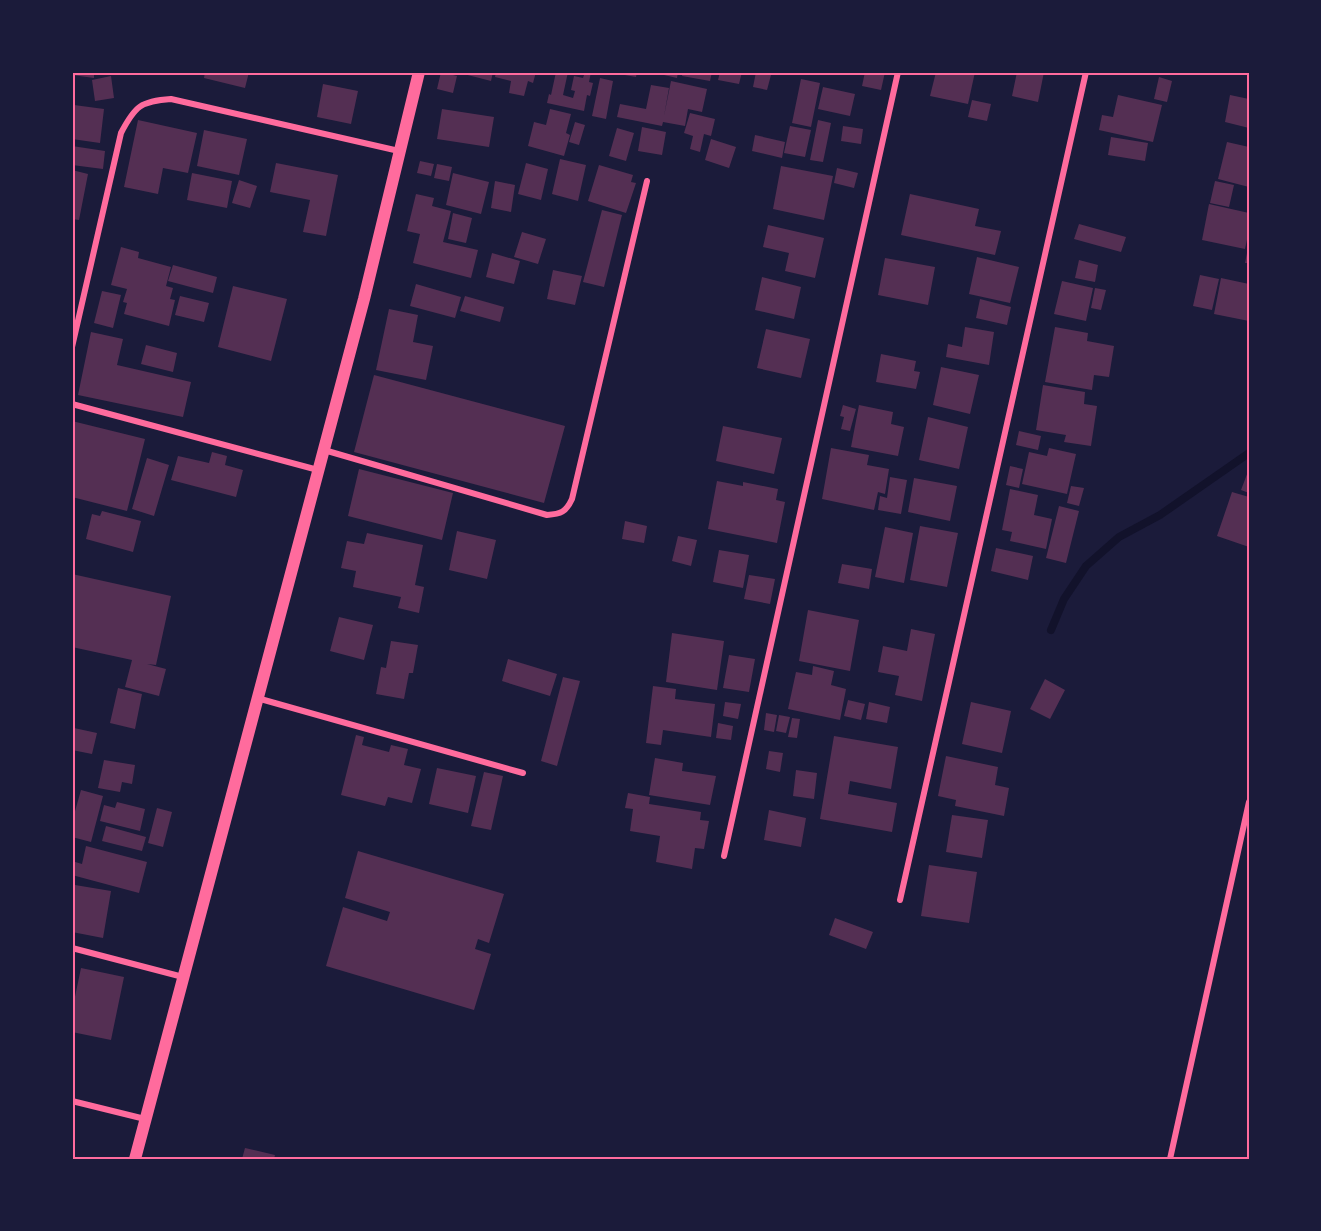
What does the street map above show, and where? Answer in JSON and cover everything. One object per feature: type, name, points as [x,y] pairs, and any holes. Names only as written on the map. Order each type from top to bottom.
[{"type":"main road","points":[[135,1159],[364,299],[419,72]]},
{"type":"street","points":[[724,856],[898,72]]},
{"type":"street","points":[[900,900],[1086,72]]},
{"type":"street","points":[[72,347],[121,133],[132,113],[150,100],[171,99],[399,151]]},
{"type":"street","points":[[323,450],[547,515],[566,511],[572,499],[647,181]]},
{"type":"street","points":[[72,404],[318,470]]},
{"type":"street","points":[[257,698],[523,773]]},
{"type":"street","points":[[1170,1159],[1249,801]]},
{"type":"street","points":[[72,948],[183,977]]},
{"type":"street","points":[[72,1101],[145,1119]]},
{"type":"building","points":[[72,72],[94,72],[94,78],[72,75]]},
{"type":"building","points":[[205,72],[249,72],[245,88],[204,78]]},
{"type":"building","points":[[441,72],[457,76],[453,93],[437,89]]},
{"type":"building","points":[[456,72],[493,72],[491,81]]},
{"type":"building","points":[[496,72],[536,72],[533,83],[528,81],[524,96],[509,93],[511,81],[495,77]]},
{"type":"building","points":[[556,72],[568,72],[563,95],[573,98],[575,91],[571,90],[574,76],[583,78],[585,72],[591,72],[589,82],[593,83],[590,96],[587,95],[584,111],[547,103]]},
{"type":"building","points":[[608,72],[637,72],[636,77]]},
{"type":"building","points":[[651,72],[678,72],[677,78]]},
{"type":"building","points":[[683,72],[712,72],[710,81],[682,76]]},
{"type":"building","points":[[720,72],[742,72],[739,84],[718,80]]},
{"type":"building","points":[[756,72],[771,75],[767,90],[753,87]]},
{"type":"building","points":[[865,72],[885,72],[881,90],[862,86]]},
{"type":"building","points":[[936,72],[975,72],[968,104],[930,96]]},
{"type":"building","points":[[1017,72],[1044,72],[1038,102],[1012,96]]},
{"type":"building","points":[[111,76],[114,98],[95,101],[92,80]]},
{"type":"building","points":[[1159,77],[1172,81],[1167,102],[1154,99]]},
{"type":"building","points":[[600,78],[613,81],[606,119],[592,116]]},
{"type":"building","points":[[801,79],[820,83],[811,127],[792,123]]},
{"type":"building","points":[[671,81],[707,89],[702,112],[688,109],[685,126],[663,122],[662,126],[617,117],[620,104],[646,109],[651,85],[669,88],[664,116]]},
{"type":"building","points":[[323,84],[358,91],[351,124],[317,117]]},
{"type":"building","points":[[823,87],[855,94],[850,116],[818,109]]},
{"type":"building","points":[[1118,95],[1162,105],[1153,142],[1099,130],[1102,115],[1113,117]]},
{"type":"building","points":[[1230,95],[1249,99],[1249,128],[1225,122]]},
{"type":"building","points":[[972,100],[991,104],[987,121],[968,117]]},
{"type":"building","points":[[74,105],[104,109],[100,143],[72,139]]},
{"type":"building","points":[[442,109],[494,117],[489,147],[437,139]]},
{"type":"building","points":[[550,109],[571,114],[566,133],[570,135],[564,156],[528,146],[534,122],[546,125]]},
{"type":"building","points":[[690,113],[715,119],[711,136],[704,134],[700,152],[690,149],[693,136],[684,133]]},
{"type":"building","points":[[138,120],[197,133],[188,173],[163,168],[158,194],[124,187]]},
{"type":"building","points":[[818,120],[831,123],[823,162],[810,160]]},
{"type":"building","points":[[575,122],[585,125],[579,145],[569,142]]},
{"type":"building","points":[[790,126],[811,130],[805,157],[784,153]]},
{"type":"building","points":[[843,126],[863,129],[861,144],[841,141]]},
{"type":"building","points":[[642,127],[666,132],[662,155],[638,151]]},
{"type":"building","points":[[617,128],[634,133],[626,161],[609,156]]},
{"type":"building","points":[[204,130],[247,139],[239,175],[197,166]]},
{"type":"building","points":[[755,135],[785,142],[782,158],[752,151]]},
{"type":"building","points":[[1111,137],[1148,143],[1145,161],[1108,155]]},
{"type":"building","points":[[711,139],[736,147],[729,168],[705,160]]},
{"type":"building","points":[[1227,142],[1249,147],[1249,187],[1218,179]]},
{"type":"building","points":[[72,146],[105,151],[103,169],[72,165]]},
{"type":"building","points":[[560,159],[586,165],[578,201],[552,194]]},
{"type":"building","points":[[420,161],[434,164],[431,176],[417,173]]},
{"type":"building","points":[[276,163],[338,175],[326,236],[303,232],[310,200],[270,192]]},
{"type":"building","points":[[526,163],[548,169],[541,200],[518,194]]},
{"type":"building","points":[[437,164],[452,167],[449,181],[434,178]]},
{"type":"building","points":[[599,165],[633,175],[631,182],[636,183],[626,213],[588,201]]},
{"type":"building","points":[[781,166],[833,176],[824,220],[773,209]]},
{"type":"building","points":[[837,168],[858,173],[854,188],[834,183]]},
{"type":"building","points":[[72,170],[88,174],[79,220],[72,219]]},
{"type":"building","points":[[192,173],[232,181],[227,208],[187,200]]},
{"type":"building","points":[[453,173],[489,182],[481,214],[446,205]]},
{"type":"building","points":[[239,180],[257,186],[250,208],[232,203]]},
{"type":"building","points":[[495,181],[515,185],[511,212],[491,208]]},
{"type":"building","points":[[1215,181],[1234,185],[1229,207],[1210,203]]},
{"type":"building","points":[[416,194],[434,198],[432,206],[451,211],[443,242],[478,250],[471,278],[413,263],[420,234],[407,231]]},
{"type":"building","points":[[910,194],[979,209],[975,226],[1001,231],[995,255],[901,235]]},
{"type":"building","points":[[1209,204],[1249,213],[1249,230],[1245,249],[1202,240]]},
{"type":"building","points":[[602,210],[622,215],[604,287],[583,282]]},
{"type":"building","points":[[453,213],[472,218],[466,243],[448,239]]},
{"type":"building","points":[[1079,224],[1126,237],[1121,252],[1074,239]]},
{"type":"building","points":[[768,225],[824,238],[815,278],[785,271],[789,253],[763,247]]},
{"type":"building","points":[[522,232],[546,239],[538,264],[514,257]]},
{"type":"building","points":[[121,247],[139,252],[138,258],[171,267],[166,286],[173,288],[170,299],[175,300],[169,326],[124,314],[127,303],[123,302],[127,289],[111,285]]},
{"type":"building","points":[[1248,248],[1249,263],[1245,263]]},
{"type":"building","points":[[492,253],[520,261],[514,284],[486,277]]},
{"type":"building","points":[[977,257],[1019,267],[1010,303],[969,294]]},
{"type":"building","points":[[885,258],[935,267],[928,305],[878,295]]},
{"type":"building","points":[[1079,260],[1098,265],[1095,282],[1075,278]]},
{"type":"building","points":[[173,265],[217,277],[213,293],[168,281]]},
{"type":"building","points":[[553,270],[582,276],[575,305],[547,299]]},
{"type":"building","points":[[1200,275],[1219,279],[1212,310],[1193,306]]},
{"type":"building","points":[[762,277],[801,287],[794,319],[755,310]]},
{"type":"building","points":[[1221,278],[1249,284],[1249,321],[1214,314]]},
{"type":"building","points":[[1062,281],[1093,288],[1086,321],[1054,314]]},
{"type":"building","points":[[416,284],[461,297],[455,318],[410,306]]},
{"type":"building","points":[[233,286],[287,299],[271,361],[218,347]]},
{"type":"building","points":[[1095,288],[1106,290],[1101,310],[1091,308]]},
{"type":"building","points":[[102,291],[121,295],[113,328],[94,323]]},
{"type":"building","points":[[180,296],[209,303],[204,322],[175,315]]},
{"type":"building","points":[[465,296],[504,307],[500,322],[460,311]]},
{"type":"building","points":[[980,299],[1011,307],[1007,325],[976,318]]},
{"type":"building","points":[[389,309],[418,315],[413,342],[433,346],[426,380],[376,370]]},
{"type":"building","points":[[965,327],[994,332],[989,365],[946,357],[948,344],[962,347]]},
{"type":"building","points":[[1055,327],[1088,333],[1087,341],[1114,346],[1109,377],[1094,375],[1092,390],[1045,382]]},
{"type":"building","points":[[766,329],[810,339],[801,378],[757,368]]},
{"type":"building","points":[[91,332],[123,339],[117,365],[191,382],[183,417],[78,395]]},
{"type":"building","points":[[146,345],[177,353],[173,372],[141,364]]},
{"type":"building","points":[[881,354],[916,361],[914,371],[920,372],[916,389],[876,382]]},
{"type":"building","points":[[941,367],[979,375],[970,414],[933,405]]},
{"type":"building","points":[[374,375],[565,426],[544,503],[354,452]]},
{"type":"building","points":[[1043,385],[1085,392],[1084,404],[1097,406],[1091,446],[1064,442],[1066,435],[1036,430]]},
{"type":"building","points":[[843,405],[856,409],[850,431],[841,429],[844,417],[840,416]]},
{"type":"building","points":[[859,405],[893,412],[891,424],[904,427],[898,456],[851,447]]},
{"type":"building","points":[[928,417],[968,427],[959,469],[919,460]]},
{"type":"building","points":[[72,421],[145,439],[127,511],[72,497]]},
{"type":"building","points":[[723,426],[782,438],[774,474],[716,461]]},
{"type":"building","points":[[1019,431],[1041,436],[1038,450],[1016,445]]},
{"type":"building","points":[[831,448],[869,455],[867,465],[889,469],[885,494],[878,492],[874,510],[822,499]]},
{"type":"building","points":[[1049,448],[1076,454],[1067,494],[1022,484],[1029,452],[1047,456]]},
{"type":"building","points":[[212,452],[227,456],[225,465],[243,470],[236,497],[171,480],[178,456],[209,463]]},
{"type":"building","points":[[147,458],[169,465],[154,516],[132,509]]},
{"type":"building","points":[[1010,466],[1023,469],[1019,488],[1006,485]]},
{"type":"building","points":[[359,469],[453,493],[442,540],[348,516]]},
{"type":"building","points":[[1249,469],[1249,493],[1241,490]]},
{"type":"building","points":[[890,477],[907,480],[901,514],[878,510],[880,496],[887,498]]},
{"type":"building","points":[[914,478],[957,486],[950,521],[908,512]]},
{"type":"building","points":[[717,481],[743,486],[743,482],[778,489],[776,500],[785,502],[777,543],[708,529]]},
{"type":"building","points":[[1071,486],[1084,488],[1079,506],[1067,503]]},
{"type":"building","points":[[1010,489],[1038,495],[1034,515],[1052,519],[1046,549],[1010,541],[1012,532],[1002,530]]},
{"type":"building","points":[[1232,492],[1249,497],[1249,547],[1217,536]]},
{"type":"building","points":[[1059,506],[1079,511],[1066,563],[1046,558]]},
{"type":"building","points":[[102,511],[141,521],[133,552],[86,539],[92,514],[100,516]]},
{"type":"building","points":[[625,521],[647,526],[644,543],[622,539]]},
{"type":"building","points":[[920,526],[958,533],[947,587],[910,580]]},
{"type":"building","points":[[885,527],[913,533],[904,583],[875,577]]},
{"type":"building","points":[[457,531],[496,540],[487,579],[449,570]]},
{"type":"building","points":[[367,533],[423,545],[415,585],[424,587],[419,613],[398,608],[401,597],[353,587],[356,571],[341,568],[347,541],[364,544]]},
{"type":"building","points":[[678,536],[697,540],[691,566],[672,561]]},
{"type":"building","points":[[996,548],[1033,556],[1028,580],[991,571]]},
{"type":"building","points":[[719,550],[749,555],[743,588],[713,582]]},
{"type":"building","points":[[842,564],[872,569],[869,589],[838,583]]},
{"type":"building","points":[[72,574],[171,596],[156,665],[147,664],[166,669],[159,696],[125,687],[132,660],[72,647]]},
{"type":"building","points":[[749,575],[775,579],[770,604],[744,599]]},
{"type":"building","points":[[808,610],[859,620],[850,671],[799,661]]},
{"type":"building","points":[[339,617],[373,625],[364,660],[330,651]]},
{"type":"building","points":[[911,629],[935,634],[922,701],[895,695],[899,676],[878,672],[883,646],[907,651]]},
{"type":"building","points":[[672,633],[724,641],[717,690],[666,682]]},
{"type":"building","points":[[391,641],[418,645],[413,673],[409,673],[404,699],[376,694],[381,667],[386,668]]},
{"type":"building","points":[[729,655],[755,659],[749,692],[723,688]]},
{"type":"building","points":[[508,659],[557,674],[550,696],[502,681]]},
{"type":"building","points":[[813,666],[834,671],[831,685],[846,689],[840,720],[788,709],[796,672],[812,675]]},
{"type":"building","points":[[563,677],[580,681],[557,766],[541,761]]},
{"type":"building","points":[[1045,679],[1065,690],[1050,719],[1030,709]]},
{"type":"building","points":[[653,686],[676,689],[675,699],[715,704],[711,737],[663,730],[661,745],[646,743]]},
{"type":"building","points":[[118,688],[142,694],[135,729],[110,723]]},
{"type":"building","points":[[848,700],[865,704],[861,720],[844,716]]},
{"type":"building","points":[[725,702],[741,704],[738,719],[723,716]]},
{"type":"building","points":[[869,702],[890,707],[887,723],[866,719]]},
{"type":"building","points":[[971,702],[1011,711],[1002,753],[962,744]]},
{"type":"building","points":[[766,713],[777,715],[774,732],[764,730]]},
{"type":"building","points":[[779,715],[790,717],[786,733],[776,731]]},
{"type":"building","points":[[792,718],[800,719],[797,738],[788,737]]},
{"type":"building","points":[[718,723],[733,726],[731,740],[716,738]]},
{"type":"building","points":[[74,728],[97,733],[92,754],[72,750]]},
{"type":"building","points":[[356,735],[364,737],[362,745],[389,752],[391,745],[408,749],[404,765],[421,769],[412,803],[388,797],[385,806],[341,795]]},
{"type":"building","points":[[834,736],[898,747],[891,789],[850,781],[848,794],[897,803],[892,832],[820,819]]},
{"type":"building","points":[[769,751],[783,753],[780,772],[766,769]]},
{"type":"building","points":[[946,756],[998,767],[995,785],[1009,788],[1004,816],[955,806],[956,800],[938,796]]},
{"type":"building","points":[[655,758],[683,763],[682,771],[716,776],[710,805],[649,795]]},
{"type":"building","points":[[104,760],[135,765],[132,784],[122,782],[120,792],[98,788]]},
{"type":"building","points":[[437,768],[476,776],[468,813],[429,804]]},
{"type":"building","points":[[796,770],[817,773],[814,799],[793,796]]},
{"type":"building","points":[[484,772],[503,776],[491,830],[471,826]]},
{"type":"building","points":[[81,790],[103,796],[91,842],[72,837],[72,822]]},
{"type":"building","points":[[628,793],[650,797],[649,804],[701,812],[700,820],[709,821],[704,849],[695,848],[692,869],[656,862],[660,836],[630,831],[633,809],[625,808]]},
{"type":"building","points":[[117,802],[145,809],[140,831],[100,821],[104,805],[115,808]]},
{"type":"building","points":[[157,808],[172,812],[163,847],[148,843]]},
{"type":"building","points":[[769,810],[806,818],[801,847],[764,840]]},
{"type":"building","points":[[952,815],[988,820],[982,858],[946,852]]},
{"type":"building","points":[[106,826],[146,837],[142,851],[102,841]]},
{"type":"building","points":[[86,846],[147,862],[139,893],[72,875],[72,861],[82,864]]},
{"type":"building","points":[[358,851],[504,894],[489,943],[478,939],[475,949],[491,954],[474,1010],[326,966],[343,907],[387,921],[390,912],[345,898]]},
{"type":"building","points":[[929,865],[977,872],[969,923],[921,916]]},
{"type":"building","points":[[75,885],[111,891],[103,938],[72,932],[72,899]]},
{"type":"building","points":[[835,918],[873,932],[866,949],[829,935]]},
{"type":"building","points":[[81,968],[124,977],[111,1040],[72,1032],[72,1011]]},
{"type":"building","points":[[245,1148],[275,1155],[274,1159],[242,1159]]},
{"type":"waterway","points":[[1051,630],[1064,599],[1086,566],[1119,537],[1160,515],[1249,453]]}]
